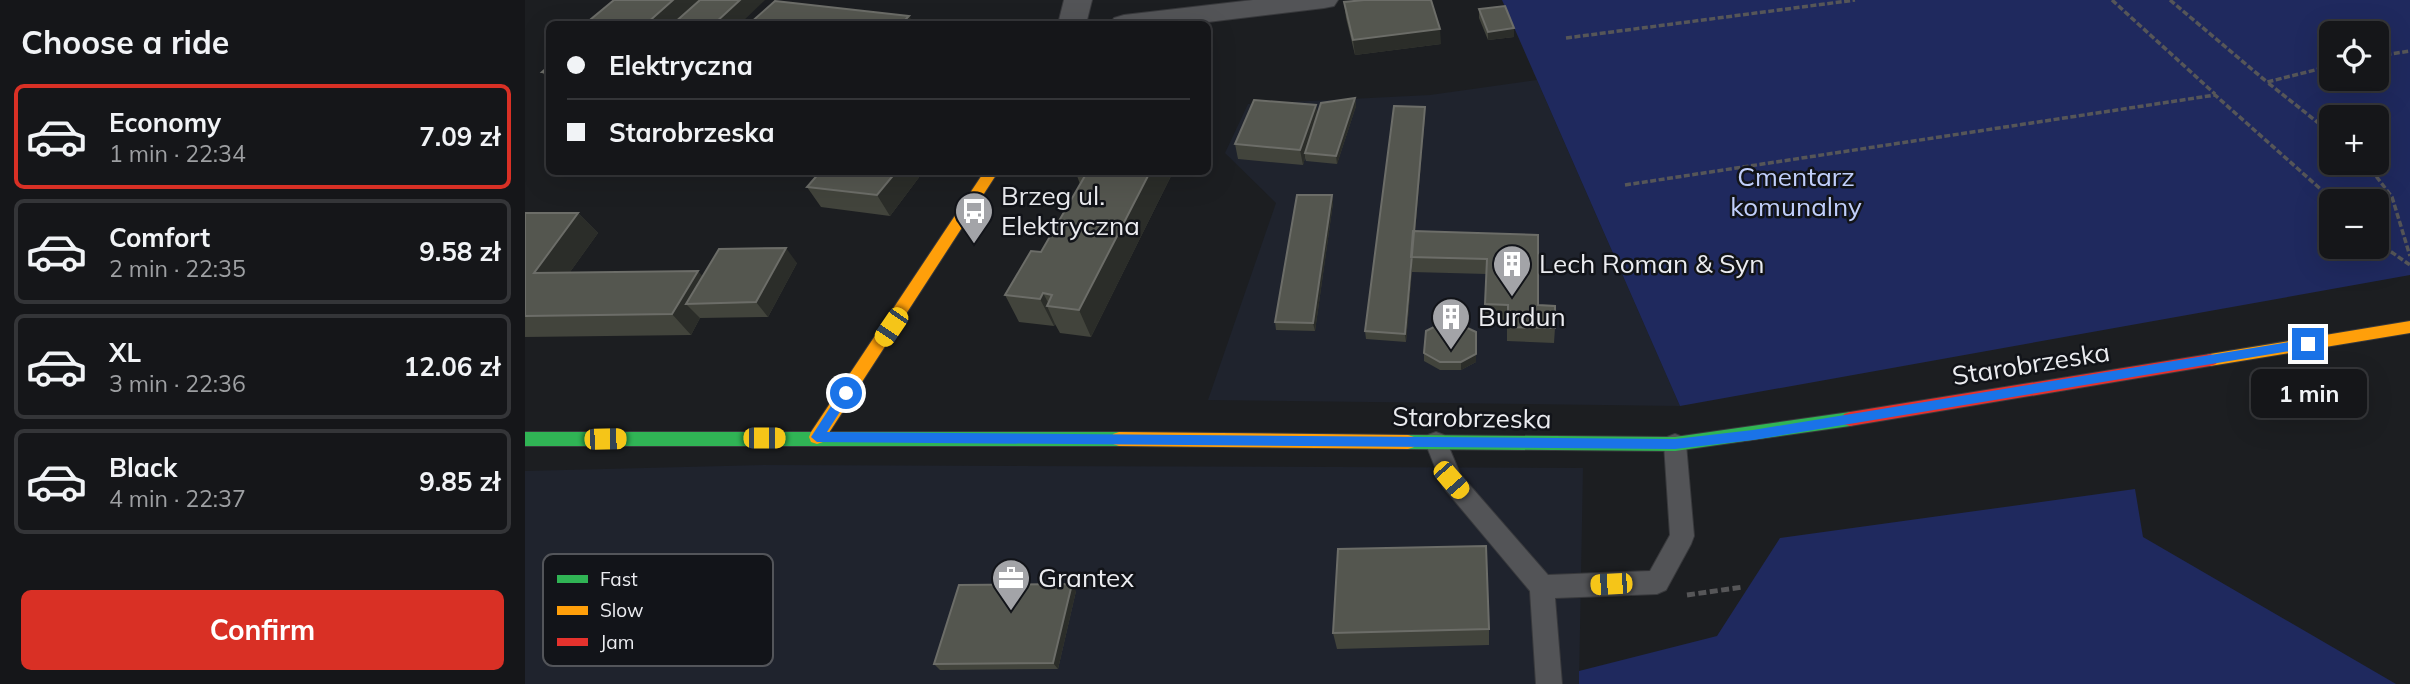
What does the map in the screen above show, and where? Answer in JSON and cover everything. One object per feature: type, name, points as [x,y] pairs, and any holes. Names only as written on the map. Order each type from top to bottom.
[{"type":"street","points":[[1073,21],[1078,0]]},
{"type":"street","points":[[1149,21],[1324,0]]},
{"type":"street","points":[[817,437],[989,175]]},
{"type":"street","name":"Starobrzeska","points":[[525,439],[817,437],[1675,444],[1753,435],[2410,327]]},
{"type":"lane","points":[[1436,442],[1451,480],[1542,587],[1549,684]]},
{"type":"lane","points":[[1542,587],[1657,582],[1682,536],[1675,444]]},
{"type":"path","points":[[1566,38],[1854,0]]},
{"type":"path","points":[[2112,0],[2321,189]]},
{"type":"path","points":[[2170,0],[2319,123]]},
{"type":"path","points":[[2389,54],[2410,51]]},
{"type":"path","points":[[2267,82],[2319,69]]},
{"type":"path","points":[[1625,185],[2215,95]]},
{"type":"path","points":[[2375,175],[2392,197],[2410,256]]},
{"type":"path","points":[[2389,250],[2410,265]]},
{"type":"shaded area","points":[[1537,80],[1680,406],[1208,400],[1276,203],[1225,153],[1248,104],[1430,95]]},
{"type":"shaded area","points":[[765,465],[1583,468],[1579,684],[525,684],[525,471]]},
{"type":"green space","name":"Cmentarz komunalny","points":[[1502,0],[2410,0],[2410,275],[1680,406]]},
{"type":"green space","points":[[2135,489],[2143,537],[2396,684],[1579,684],[1579,671],[1717,636],[1780,538]]},
{"type":"building","points":[[614,0],[673,0],[649,21],[589,21]]},
{"type":"building","points":[[700,0],[740,0],[717,21],[676,21]]},
{"type":"building","points":[[1431,0],[1440,29],[1353,40],[1344,2]]},
{"type":"building","points":[[775,1],[909,16],[904,21],[752,21]]},
{"type":"building","points":[[1505,6],[1514,28],[1488,32],[1479,9]]},
{"type":"building","points":[[1355,98],[1336,156],[1305,153],[1321,103]]},
{"type":"building","points":[[1254,100],[1316,105],[1300,150],[1235,144]]},
{"type":"building","points":[[1394,106],[1425,107],[1405,334],[1365,331]]},
{"type":"building","points":[[817,175],[894,175],[877,195],[807,187]]},
{"type":"building","points":[[1085,175],[1148,175],[1079,310],[1047,306],[1052,295],[1043,293],[1040,299],[1005,295],[1031,251],[1041,252]]},
{"type":"building","points":[[1297,195],[1332,195],[1313,323],[1275,322]]},
{"type":"building","points":[[525,213],[578,213],[534,273],[698,271],[672,314],[525,316]]},
{"type":"building","points":[[1413,231],[1538,235],[1538,305],[1555,306],[1555,328],[1508,327],[1508,305],[1485,304],[1487,259],[1411,257]]},
{"type":"building","points":[[786,248],[756,302],[686,304],[719,249]]},
{"type":"building","name":"Burdun","points":[[1440,324],[1461,325],[1476,332],[1476,354],[1461,362],[1440,362],[1424,353],[1426,331]]},
{"type":"building","points":[[1486,546],[1489,629],[1333,633],[1338,549]]},
{"type":"building","points":[[1072,584],[1053,663],[934,664],[959,585]]},
{"type":"traffic: fast","points":[[1408,442],[1675,444],[1850,419]]},
{"type":"traffic: fast","points":[[525,439],[1119,439]]},
{"type":"traffic: slow","points":[[817,437],[989,175]]},
{"type":"traffic: slow","points":[[2210,360],[2410,327]]},
{"type":"traffic: slow","points":[[1119,439],[1408,442]]},
{"type":"traffic: jam","points":[[1850,419],[2210,360]]},
{"type":"place","name":"Brzeg ul. Elektryczna","points":[[974,245]]},
{"type":"place","name":"Lech Roman & Syn","points":[[1512,298]]},
{"type":"place","name":"Burdun","points":[[1451,351]]},
{"type":"place","name":"Grantex","points":[[1011,612]]},
{"type":"route","points":[[846,393],[817,437],[1675,444],[1753,435],[2308,344]]}]
